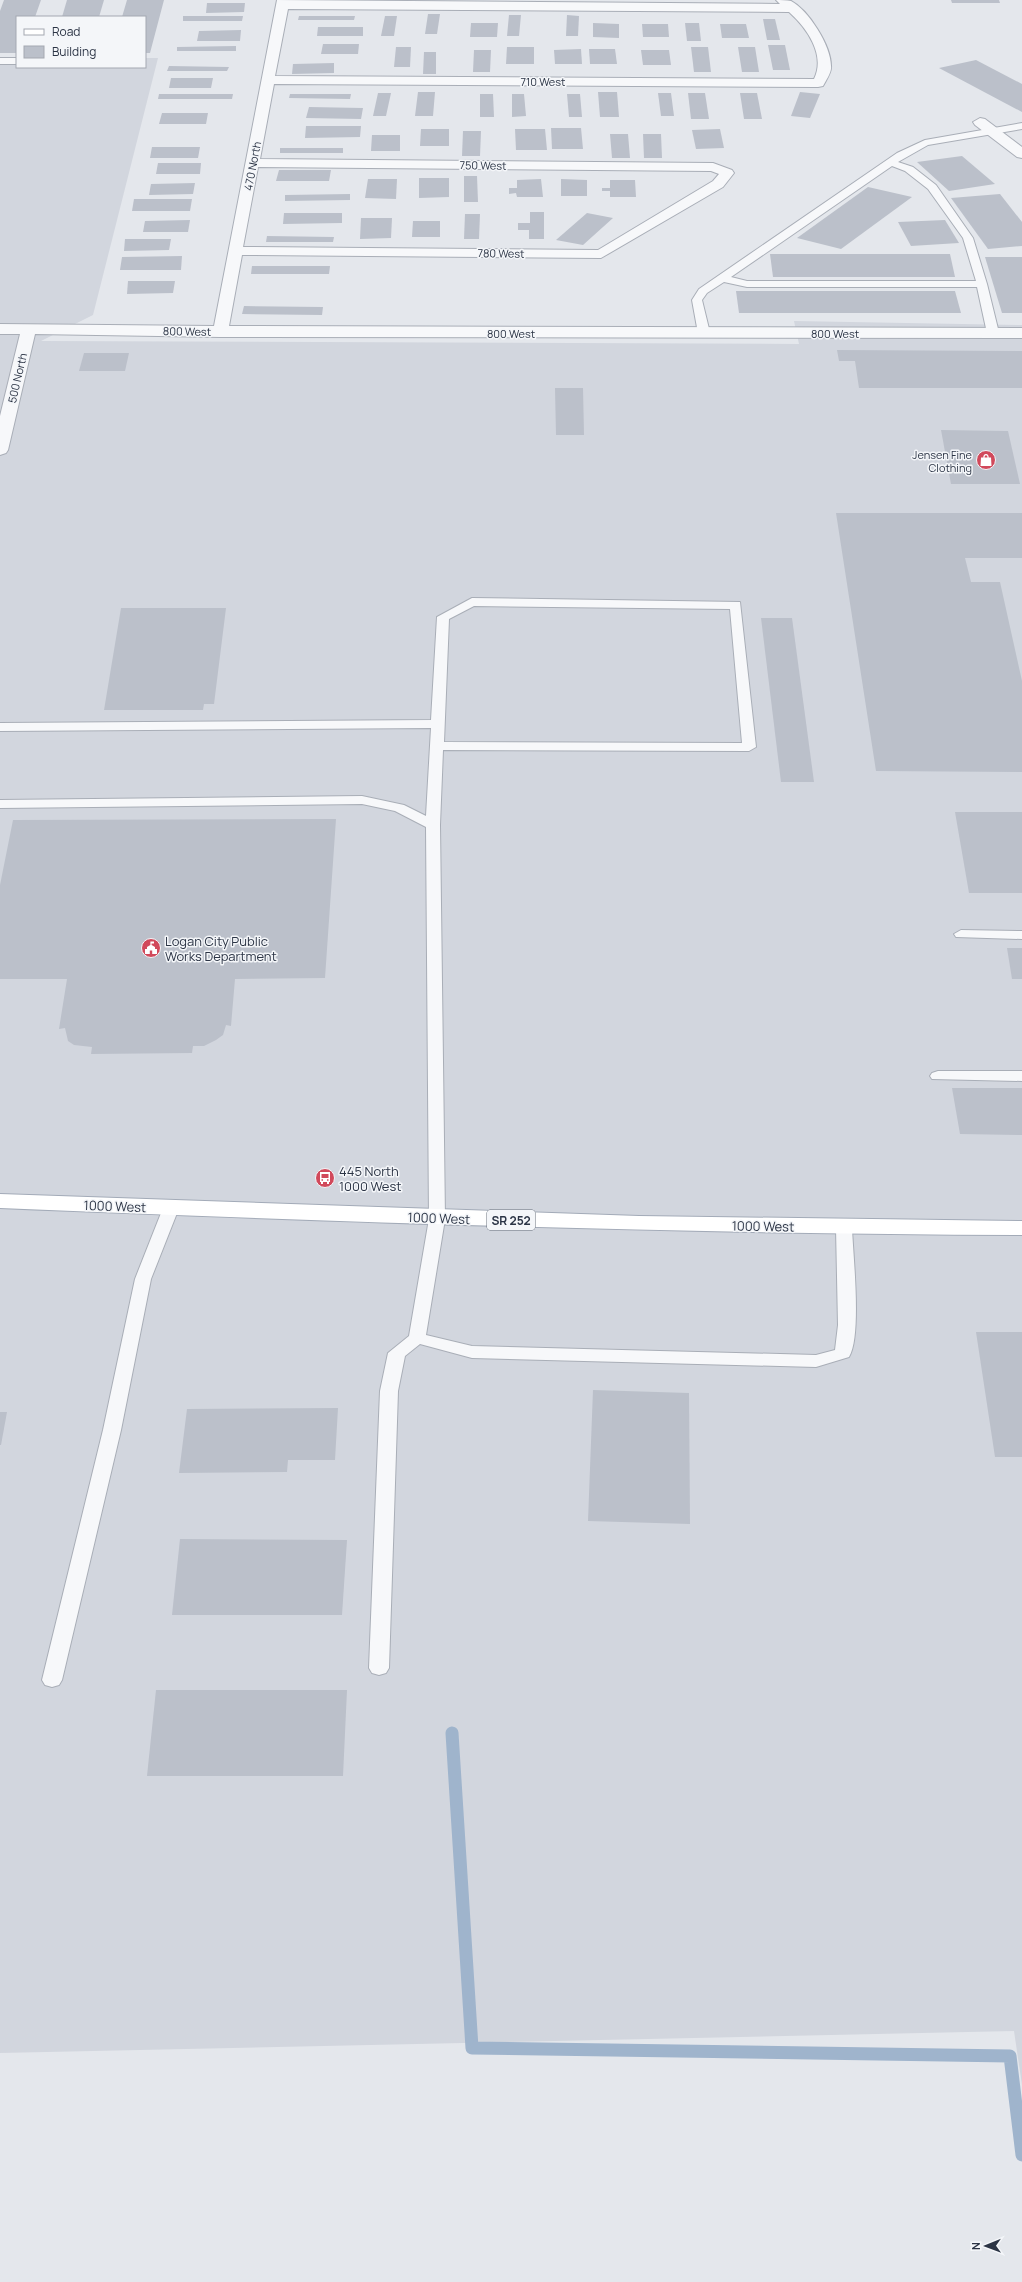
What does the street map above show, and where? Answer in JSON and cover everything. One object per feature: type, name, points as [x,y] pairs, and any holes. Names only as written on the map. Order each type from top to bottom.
[{"type":"main road","name":"1000 West","points":[[0,1201],[437,1219],[844,1228],[1022,1228]]},
{"type":"street","points":[[782,0],[794,8]]},
{"type":"street","points":[[283,2],[794,8]]},
{"type":"street","name":"470 North","points":[[220,332],[283,2]]},
{"type":"street","name":"710 West","points":[[268,80],[818,83],[825,67],[819,44],[810,27],[794,8]]},
{"type":"street","points":[[980,122],[1022,154]]},
{"type":"street","name":"750 West","points":[[252,163],[713,167]]},
{"type":"street","name":"780 West","points":[[235,251],[601,254],[718,184],[727,173],[713,167]]},
{"type":"street","name":"800 West","points":[[0,329],[220,332],[1022,333]]},
{"type":"street","name":"500 North","points":[[1,442],[28,330]]},
{"type":"lane","points":[[0,61],[16,61]]},
{"type":"lane","points":[[704,333],[697,300],[702,291],[890,162],[925,143],[1022,126]]},
{"type":"lane","points":[[890,162],[909,168],[932,187],[968,238],[982,284],[993,333]]},
{"type":"lane","points":[[721,278],[747,284],[982,284]]},
{"type":"lane","points":[[379,1668],[390,1391],[397,1352],[417,1338],[437,1219],[433,825],[442,616],[472,602],[736,605],[749,747],[437,746]]},
{"type":"lane","points":[[0,727],[438,724]]},
{"type":"lane","points":[[0,804],[362,800],[399,808],[433,825]]},
{"type":"lane","points":[[961,934],[1022,935]]},
{"type":"lane","points":[[938,1076],[1022,1076]]},
{"type":"lane","points":[[52,1680],[112,1430],[143,1279],[171,1208]]},
{"type":"lane","points":[[417,1338],[472,1352],[816,1361],[843,1353],[847,1325],[844,1228]]},
{"type":"shaded area","points":[[0,58],[16,58],[16,68],[146,68],[146,58],[158,58],[93,315],[41,341],[799,344],[794,321],[1022,325],[1022,2085],[1014,2031],[0,2053]]},
{"type":"building","points":[[4,0],[41,0],[35,16],[16,16],[16,53],[0,53],[0,11]]},
{"type":"building","points":[[67,0],[104,0],[99,16],[62,16]]},
{"type":"building","points":[[127,0],[164,0],[150,53],[146,53],[146,16],[122,16]]},
{"type":"building","points":[[951,0],[999,0],[1000,3],[952,3]]},
{"type":"building","points":[[207,3],[245,3],[244,12],[206,13]]},
{"type":"building","points":[[428,14],[440,14],[437,34],[425,34]]},
{"type":"building","points":[[509,15],[521,15],[519,36],[507,36]]},
{"type":"building","points":[[567,15],[579,16],[578,36],[566,36]]},
{"type":"building","points":[[183,16],[243,16],[242,21],[183,21]]},
{"type":"building","points":[[299,16],[355,16],[354,20],[298,20]]},
{"type":"building","points":[[385,16],[397,16],[394,36],[381,36]]},
{"type":"building","points":[[763,19],[775,19],[780,40],[767,40]]},
{"type":"building","points":[[471,23],[498,23],[497,37],[470,37]]},
{"type":"building","points":[[593,23],[619,24],[619,38],[593,37]]},
{"type":"building","points":[[685,23],[699,23],[701,41],[687,41]]},
{"type":"building","points":[[642,24],[668,24],[669,37],[643,37]]},
{"type":"building","points":[[720,24],[746,24],[749,38],[722,38]]},
{"type":"building","points":[[318,27],[363,27],[363,36],[317,36]]},
{"type":"building","points":[[241,30],[240,41],[197,41],[199,31]]},
{"type":"building","points":[[323,44],[359,44],[358,54],[321,54]]},
{"type":"building","points":[[768,45],[785,45],[790,70],[773,70]]},
{"type":"building","points":[[236,46],[236,51],[177,51],[177,47]]},
{"type":"building","points":[[396,47],[411,47],[410,67],[394,67]]},
{"type":"building","points":[[507,47],[534,47],[534,64],[506,64]]},
{"type":"building","points":[[691,47],[708,47],[711,72],[694,72]]},
{"type":"building","points":[[738,47],[755,47],[759,72],[742,72]]},
{"type":"building","points":[[581,49],[582,64],[555,64],[554,50]]},
{"type":"building","points":[[589,49],[615,49],[617,64],[590,64]]},
{"type":"building","points":[[474,50],[491,50],[490,72],[473,72]]},
{"type":"building","points":[[641,50],[669,50],[671,65],[643,65]]},
{"type":"building","points":[[424,52],[436,52],[436,74],[423,74]]},
{"type":"building","points":[[976,60],[1022,84],[1022,112],[939,68]]},
{"type":"building","points":[[334,63],[334,73],[292,74],[293,64]]},
{"type":"building","points":[[169,66],[229,67],[227,71],[167,71]]},
{"type":"building","points":[[171,78],[213,78],[211,88],[169,88]]},
{"type":"building","points":[[418,92],[435,92],[433,116],[415,116]]},
{"type":"building","points":[[598,92],[617,92],[619,117],[600,117]]},
{"type":"building","points":[[800,92],[820,94],[810,118],[791,116]]},
{"type":"building","points":[[378,93],[391,93],[386,116],[373,116]]},
{"type":"building","points":[[658,93],[671,93],[674,116],[661,116]]},
{"type":"building","points":[[688,93],[705,93],[709,119],[691,119]]},
{"type":"building","points":[[740,93],[757,93],[762,119],[744,119]]},
{"type":"building","points":[[159,94],[233,94],[232,99],[158,99]]},
{"type":"building","points":[[290,94],[351,94],[350,99],[289,98]]},
{"type":"building","points":[[480,94],[493,94],[494,117],[480,117]]},
{"type":"building","points":[[512,94],[524,94],[526,116],[512,117]]},
{"type":"building","points":[[567,94],[580,94],[582,117],[569,117]]},
{"type":"building","points":[[309,107],[363,108],[361,119],[306,118]]},
{"type":"building","points":[[162,113],[208,113],[206,124],[159,124]]},
{"type":"building","points":[[306,126],[361,126],[360,137],[305,138]]},
{"type":"building","points":[[551,128],[581,128],[583,149],[552,149]]},
{"type":"building","points":[[421,129],[449,129],[449,146],[420,146]]},
{"type":"building","points":[[515,129],[545,129],[547,150],[516,150]]},
{"type":"building","points":[[720,129],[724,148],[696,149],[692,130]]},
{"type":"building","points":[[463,131],[481,131],[480,156],[462,156]]},
{"type":"building","points":[[610,134],[628,134],[630,158],[612,158]]},
{"type":"building","points":[[643,134],[661,134],[662,158],[644,158]]},
{"type":"building","points":[[372,135],[400,135],[400,151],[371,151]]},
{"type":"building","points":[[152,147],[200,147],[198,158],[150,158]]},
{"type":"building","points":[[280,148],[343,148],[343,153],[280,153]]},
{"type":"building","points":[[962,156],[995,184],[949,191],[917,162]]},
{"type":"building","points":[[158,163],[201,163],[200,174],[156,174]]},
{"type":"building","points":[[279,170],[331,170],[329,181],[276,181]]},
{"type":"building","points":[[464,176],[477,176],[478,202],[464,202]]},
{"type":"building","points":[[419,178],[449,178],[449,197],[419,198]]},
{"type":"building","points":[[368,179],[397,179],[396,199],[365,198]]},
{"type":"building","points":[[541,179],[543,197],[517,197],[516,193],[509,194],[509,188],[517,188],[517,180]]},
{"type":"building","points":[[561,179],[587,180],[587,196],[561,196]]},
{"type":"building","points":[[610,180],[635,180],[636,197],[610,197],[610,191],[602,191],[602,188],[610,188]]},
{"type":"building","points":[[195,183],[193,194],[149,195],[151,184]]},
{"type":"building","points":[[868,187],[912,197],[841,249],[797,238]]},
{"type":"building","points":[[350,194],[350,200],[285,201],[285,195]]},
{"type":"building","points":[[1000,194],[1022,222],[1022,246],[988,249],[951,198]]},
{"type":"building","points":[[134,199],[192,199],[190,211],[132,211]]},
{"type":"building","points":[[530,212],[544,212],[544,239],[529,239],[529,230],[518,230],[518,223],[530,223]]},
{"type":"building","points":[[284,213],[342,213],[342,223],[283,224]]},
{"type":"building","points":[[587,213],[613,218],[583,245],[556,240]]},
{"type":"building","points":[[465,214],[480,214],[479,239],[464,239]]},
{"type":"building","points":[[361,218],[392,218],[391,238],[360,239]]},
{"type":"building","points":[[190,220],[188,232],[143,232],[145,221]]},
{"type":"building","points":[[945,220],[959,243],[911,246],[898,222]]},
{"type":"building","points":[[413,221],[440,221],[440,237],[412,237]]},
{"type":"building","points":[[267,236],[334,237],[333,242],[266,242]]},
{"type":"building","points":[[125,239],[171,239],[169,250],[124,251]]},
{"type":"building","points":[[770,254],[950,254],[955,277],[773,277]]},
{"type":"building","points":[[182,256],[181,270],[120,270],[122,257]]},
{"type":"building","points":[[985,257],[1022,257],[1022,313],[1002,313]]},
{"type":"building","points":[[252,266],[330,266],[329,274],[251,274]]},
{"type":"building","points":[[128,281],[175,281],[173,293],[127,294]]},
{"type":"building","points":[[736,291],[955,291],[961,313],[739,313]]},
{"type":"building","points":[[244,306],[323,307],[322,315],[242,314]]},
{"type":"building","points":[[837,350],[1022,351],[1022,388],[859,388],[855,361],[839,361]]},
{"type":"building","points":[[84,353],[129,353],[125,371],[79,371]]},
{"type":"building","points":[[555,388],[583,388],[584,435],[556,435]]},
{"type":"building","points":[[941,430],[1008,431],[1020,484],[951,484]]},
{"type":"building","points":[[836,513],[1022,513],[1022,558],[965,558],[971,582],[1000,582],[1022,681],[1022,772],[876,771]]},
{"type":"building","points":[[121,608],[226,608],[214,704],[204,704],[203,710],[104,710]]},
{"type":"building","points":[[761,618],[792,618],[814,782],[781,782]]},
{"type":"building","points":[[955,812],[1022,812],[1022,893],[969,893]]},
{"type":"building","points":[[336,819],[325,978],[235,979],[231,1026],[226,1025],[223,1035],[216,1040],[204,1046],[193,1046],[192,1053],[91,1054],[92,1047],[74,1045],[68,1041],[65,1028],[59,1029],[67,979],[0,979],[0,885],[13,820]]},
{"type":"building","points":[[1007,948],[1022,948],[1022,979],[1012,979]]},
{"type":"building","points":[[952,1088],[1022,1088],[1022,1135],[960,1134]]},
{"type":"building","points":[[976,1332],[1022,1332],[1022,1457],[995,1457]]},
{"type":"building","points":[[593,1390],[689,1393],[690,1524],[588,1521]]},
{"type":"building","points":[[338,1408],[335,1460],[288,1460],[287,1472],[179,1473],[187,1409]]},
{"type":"building","points":[[0,1412],[7,1412],[1,1445],[0,1445]]},
{"type":"building","points":[[180,1539],[347,1540],[342,1615],[172,1615]]},
{"type":"building","points":[[156,1690],[347,1690],[343,1776],[147,1776]]},
{"type":"waterway","points":[[452,1733],[472,2048],[1010,2056],[1022,2155]]},
{"type":"place","name":"Jensen Fine Clothing","points":[[986,460]]},
{"type":"place","name":"Logan City Public Works Department","points":[[151,948]]},
{"type":"place","name":"445 North 1000 West","points":[[325,1178]]}]
